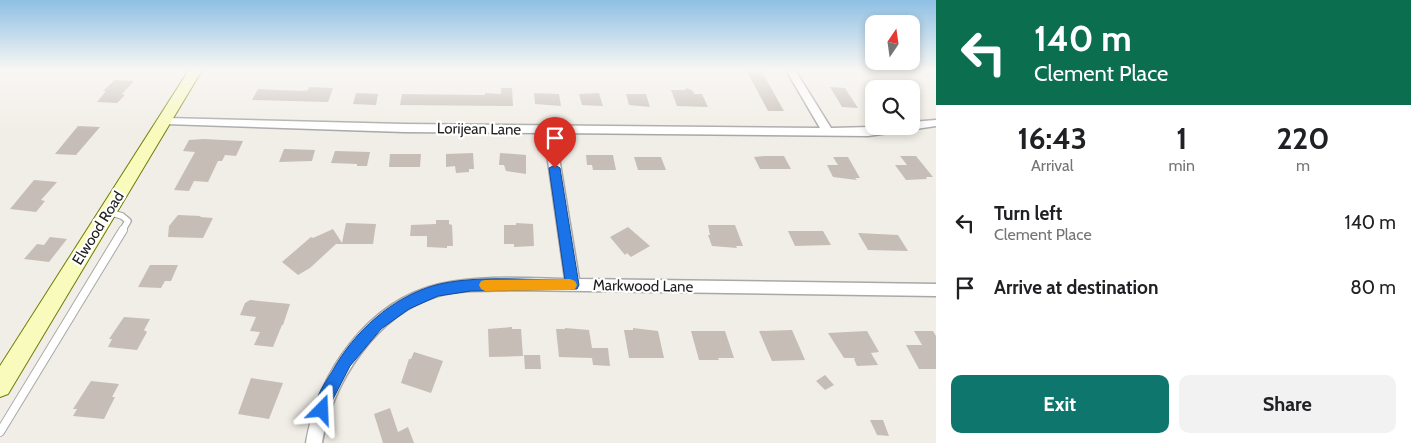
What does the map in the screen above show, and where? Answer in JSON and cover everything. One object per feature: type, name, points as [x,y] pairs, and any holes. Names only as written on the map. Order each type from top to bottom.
[{"type":"main road","name":"Elwood Road","points":[[0,386],[184,91]]},
{"type":"street","points":[[803,91],[828,132]]},
{"type":"street","name":"Lorijean Lane","points":[[166,120],[404,128],[865,132]]},
{"type":"street","name":"Lorijean Lane","points":[[920,125],[936,123]]},
{"type":"street","points":[[549,130],[572,285]]},
{"type":"street","name":"Markwood Lane","points":[[314,443],[326,397],[345,361],[377,324],[404,305],[437,290],[471,286],[572,285],[936,290]]},
{"type":"lane","points":[[0,432],[128,221],[122,216],[109,212]]},
{"type":"building","points":[[103,91],[125,91],[122,94],[125,95],[117,103],[97,102],[106,91]]},
{"type":"building","points":[[257,91],[332,91],[328,102],[252,100]]},
{"type":"building","points":[[501,91],[512,91],[513,106],[400,105],[402,94],[501,94]]},
{"type":"building","points":[[671,91],[692,91],[694,94],[702,94],[708,107],[677,106]]},
{"type":"building","points":[[757,91],[773,91],[784,111],[768,111]]},
{"type":"building","points":[[832,91],[847,91],[858,108],[842,107]]},
{"type":"building","points":[[356,93],[378,94],[376,105],[353,104]]},
{"type":"building","points":[[534,93],[559,94],[561,106],[535,104]]},
{"type":"building","points":[[599,93],[603,106],[582,105],[579,94]]},
{"type":"building","points":[[626,94],[646,94],[650,107],[629,105]]},
{"type":"building","points":[[78,126],[100,127],[76,155],[55,154]]},
{"type":"building","points":[[189,140],[243,141],[236,156],[225,155],[222,161],[218,161],[208,182],[194,181],[189,191],[174,190],[195,152],[183,151]]},
{"type":"building","points":[[284,149],[315,150],[312,161],[279,162]]},
{"type":"building","points":[[335,151],[370,152],[367,166],[331,163]]},
{"type":"building","points":[[473,153],[474,169],[469,169],[469,172],[456,173],[455,166],[446,167],[446,154]]},
{"type":"building","points":[[500,153],[526,155],[526,174],[506,171],[504,165],[499,165]]},
{"type":"building","points":[[390,154],[421,154],[420,167],[389,167]]},
{"type":"building","points":[[586,155],[613,155],[616,170],[593,170],[592,165],[587,165]]},
{"type":"building","points":[[784,156],[791,169],[760,169],[754,157]]},
{"type":"building","points":[[900,156],[916,156],[933,177],[906,180],[895,165],[907,165]]},
{"type":"building","points":[[634,157],[661,157],[666,170],[638,170]]},
{"type":"building","points":[[833,157],[848,157],[860,178],[855,178],[857,180],[833,177],[827,165],[838,165]]},
{"type":"building","points":[[34,180],[57,182],[41,200],[45,201],[36,212],[10,209]]},
{"type":"building","points":[[178,215],[213,218],[203,238],[168,237],[169,226]]},
{"type":"building","points":[[436,220],[449,220],[449,224],[452,225],[453,246],[447,246],[447,248],[427,247],[427,236],[410,236],[411,225],[436,224]]},
{"type":"building","points":[[346,223],[376,224],[373,244],[336,244],[310,268],[298,275],[282,262],[311,237],[313,238],[333,229],[342,243]]},
{"type":"building","points":[[516,223],[533,224],[534,246],[514,247],[514,244],[504,244],[504,225],[516,225]]},
{"type":"building","points":[[708,225],[735,225],[743,246],[736,246],[737,248],[712,246],[708,235],[710,235]]},
{"type":"building","points":[[628,227],[650,246],[631,257],[627,253],[625,255],[610,237]]},
{"type":"building","points":[[788,231],[823,231],[831,245],[795,246]]},
{"type":"building","points":[[858,233],[898,235],[908,251],[868,250]]},
{"type":"building","points":[[50,237],[67,239],[49,262],[24,259],[37,244],[44,245]]},
{"type":"building","points":[[150,265],[178,265],[171,281],[165,281],[161,288],[138,287]]},
{"type":"building","points":[[250,300],[290,304],[273,347],[254,345],[260,332],[250,331],[256,317],[240,315],[245,303]]},
{"type":"building","points":[[124,317],[150,319],[144,330],[147,332],[137,350],[108,347],[112,339],[109,339]]},
{"type":"building","points":[[512,327],[512,329],[521,329],[523,356],[489,357],[488,329]]},
{"type":"building","points":[[633,328],[658,331],[664,358],[629,358],[624,330],[633,330]]},
{"type":"building","points":[[556,329],[589,330],[592,348],[608,348],[610,366],[593,365],[592,358],[559,357]]},
{"type":"building","points":[[792,330],[805,360],[772,361],[759,331]]},
{"type":"building","points":[[691,331],[725,331],[734,358],[699,360]]},
{"type":"building","points":[[867,331],[879,352],[871,353],[878,365],[857,366],[855,358],[844,358],[828,333]]},
{"type":"building","points":[[914,331],[933,331],[936,336],[936,369],[919,369],[906,345],[922,345]]},
{"type":"building","points":[[414,352],[443,361],[431,393],[401,383],[409,359],[411,359]]},
{"type":"building","points":[[524,355],[540,355],[541,369],[525,369]]},
{"type":"building","points":[[825,375],[834,385],[825,390],[816,381]]},
{"type":"building","points":[[251,378],[283,383],[269,419],[238,414]]},
{"type":"building","points":[[91,381],[119,384],[104,419],[73,416],[77,409],[73,409]]},
{"type":"building","points":[[390,408],[398,432],[408,427],[414,443],[383,443],[374,414]]},
{"type":"building","points":[[870,420],[883,420],[889,436],[877,435]]},
{"type":"slow traffic","points":[[485,285],[570,285]]},
{"type":"route","points":[[322,410],[326,397],[345,361],[377,324],[404,305],[437,290],[515,284],[572,285],[555,168]]}]
